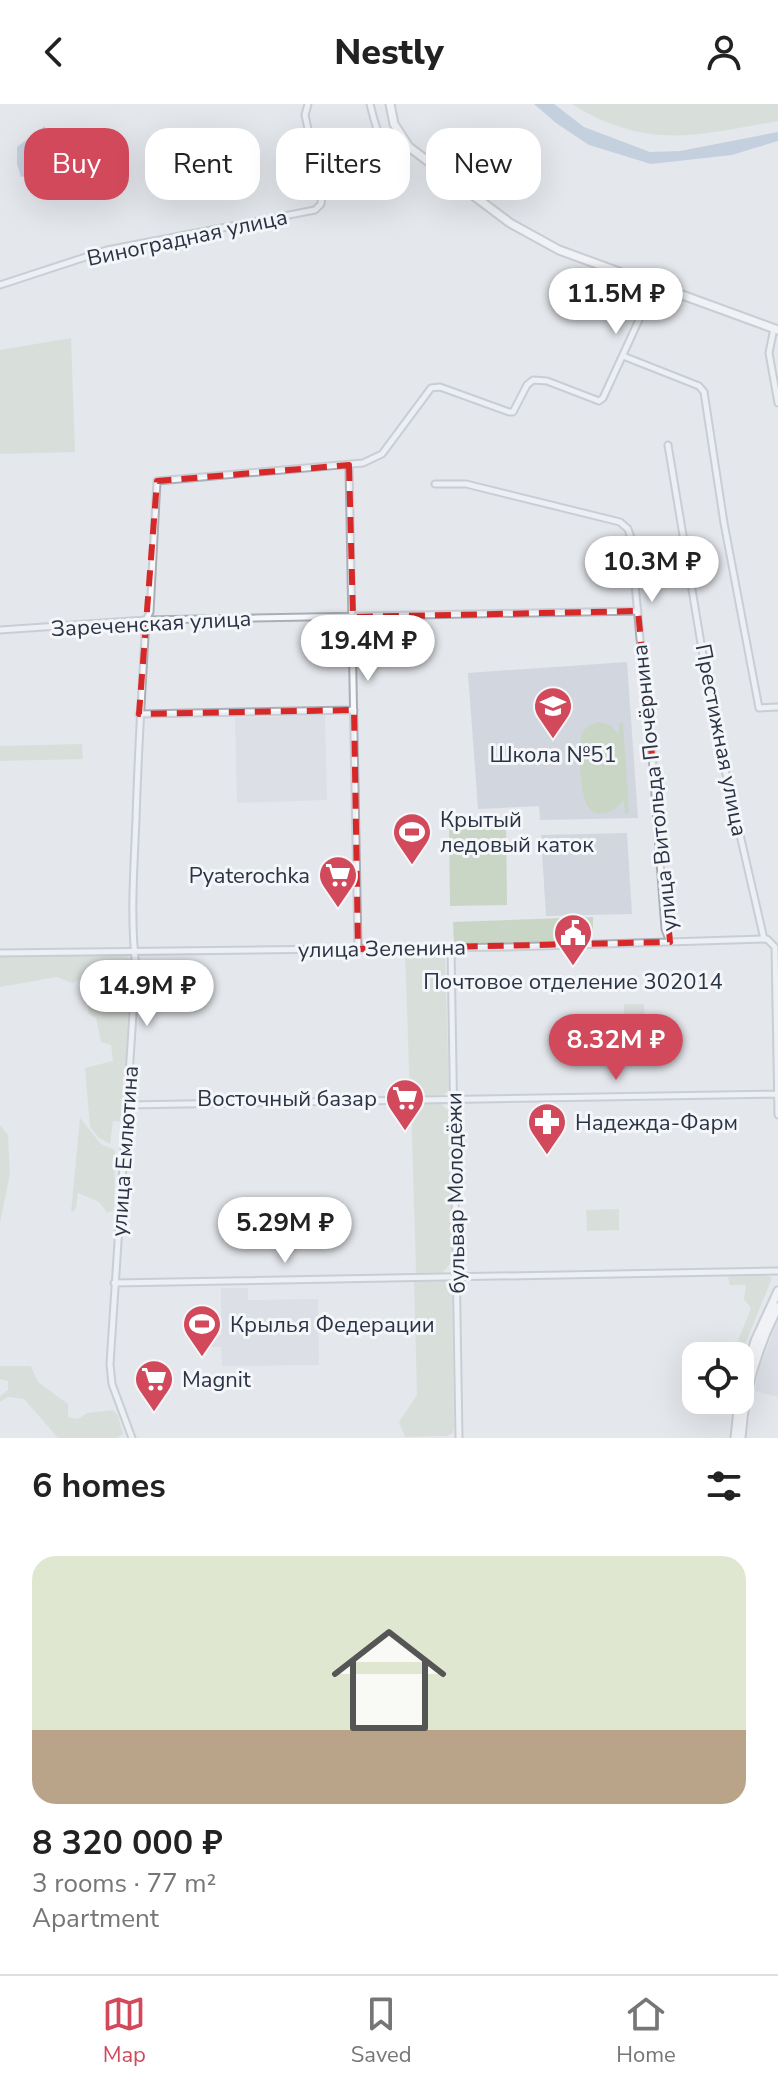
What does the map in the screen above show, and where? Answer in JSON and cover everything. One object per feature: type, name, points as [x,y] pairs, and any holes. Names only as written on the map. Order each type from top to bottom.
[{"type":"street","name":"Виноградная улица","points":[[0,285],[107,250],[315,210],[321,204],[322,194],[305,115],[308,104]]},
{"type":"street","points":[[370,104],[377,128]]},
{"type":"street","points":[[390,104],[397,128]]},
{"type":"street","points":[[410,148],[536,240],[776,329],[769,353],[778,403]]},
{"type":"street","points":[[358,949],[349,465],[363,463],[382,454],[431,388],[440,387],[509,412],[513,412],[527,385],[533,380],[547,381],[599,401],[655,285]]},
{"type":"street","points":[[623,356],[699,386],[704,392],[724,523],[759,708],[778,707]]},
{"type":"street","name":"Престижная улица","points":[[668,445],[714,722],[764,939]]},
{"type":"street","name":"улица Емлютина","points":[[132,1438],[110,1376],[136,968],[134,878],[139,714],[146,620],[150,612],[157,481],[349,465]]},
{"type":"street","name":"улица Витольда Почёрнина","points":[[435,484],[466,484],[609,518],[625,525],[631,538],[646,674],[665,929],[670,942]]},
{"type":"street","name":"Зареченская улица","points":[[0,630],[146,620],[638,611]]},
{"type":"street","points":[[139,714],[354,710]]},
{"type":"street","points":[[764,939],[771,940],[775,947],[778,1115]]},
{"type":"street","name":"улица Зеленина","points":[[0,953],[451,948],[764,939]]},
{"type":"street","name":"бульвар Молодёжи","points":[[451,948],[459,1438]]},
{"type":"street","points":[[127,1105],[778,1094]]},
{"type":"street","points":[[114,1283],[778,1271]]},
{"type":"street","points":[[754,1345],[778,1291]]},
{"type":"street","points":[[741,1438],[754,1365],[778,1307]]},
{"type":"street","points":[[735,1438],[738,1414]]},
{"type":"highlighted area","points":[[349,465],[353,617],[638,611],[670,942],[358,949],[354,710],[139,714],[157,481]]},
{"type":"shaded area","name":"Школа №51","points":[[627,662],[638,818],[540,820],[539,806],[478,809],[468,673]]},
{"type":"shaded area","points":[[325,715],[327,800],[237,803],[235,718]]},
{"type":"shaded area","points":[[627,833],[632,914],[546,916],[541,835]]},
{"type":"shaded area","points":[[221,1288],[248,1288],[248,1300],[318,1299],[319,1365],[222,1366],[221,1347],[202,1347],[202,1336],[221,1335]]},
{"type":"shaded area","points":[[778,1320],[778,1397],[755,1391],[759,1369]]},
{"type":"green space","points":[[572,104],[778,104],[778,121],[697,134],[649,134],[599,119]]},
{"type":"green space","points":[[71,338],[75,452],[0,454],[0,350]]},
{"type":"green space","points":[[598,722],[610,725],[619,735],[619,723],[623,723],[629,814],[625,814],[624,799],[616,808],[604,813],[593,812],[585,801],[580,766],[581,737],[586,728]]},
{"type":"green space","points":[[82,744],[83,759],[0,761],[0,746]]},
{"type":"green space","points":[[506,817],[507,905],[450,906],[449,818]]},
{"type":"green space","points":[[593,917],[593,936],[567,937],[567,942],[454,944],[453,922]]},
{"type":"green space","points":[[405,951],[437,951],[445,955],[449,1090],[442,1097],[410,1098]]},
{"type":"green space","points":[[123,955],[130,958],[133,965],[123,1122],[113,1121],[110,1144],[99,1138],[90,1127],[85,1068],[113,1061],[111,1045],[101,1042],[96,1018],[89,1014],[83,983],[79,980],[72,983],[57,977],[0,987],[0,957]]},
{"type":"green space","points":[[624,1004],[644,1004],[645,1038],[624,1039]]},
{"type":"green space","points":[[411,1103],[440,1103],[449,1111],[452,1262],[442,1273],[416,1273]]},
{"type":"green space","points":[[80,1118],[101,1144],[115,1150],[114,1210],[107,1213],[99,1202],[78,1193],[76,1208],[71,1213]]},
{"type":"green space","points":[[0,1125],[8,1135],[10,1174],[0,1223]]},
{"type":"green space","points":[[619,1209],[619,1230],[587,1231],[586,1210]]},
{"type":"green space","points":[[765,1274],[772,1278],[746,1342],[738,1342],[751,1308],[744,1299],[746,1285],[730,1285],[728,1277]]},
{"type":"green space","points":[[447,1279],[452,1285],[454,1427],[453,1433],[447,1436],[405,1437],[399,1422],[417,1395],[414,1280]]},
{"type":"green space","points":[[0,1366],[31,1366],[38,1382],[68,1404],[68,1417],[78,1419],[87,1413],[113,1410],[118,1415],[123,1434],[116,1438],[58,1438],[24,1399],[8,1397],[0,1402],[0,1396],[8,1390],[8,1381],[0,1379]]},
{"type":"water","points":[[534,104],[554,104],[584,127],[650,152],[680,151],[778,132],[778,141],[732,155],[651,164],[589,145]]},
{"type":"water","points":[[24,142],[24,176],[21,177],[17,164],[17,147]]},
{"type":"place","name":"Школа №51","points":[[553,740]]},
{"type":"place","name":"Крытый ледовый каток","points":[[412,866]]},
{"type":"place","name":"Pyaterochka","points":[[338,909]]},
{"type":"place","name":"Почтовое отделение 302014","points":[[573,967]]},
{"type":"place","name":"Восточный базар","points":[[405,1132]]},
{"type":"place","name":"Надежда-Фарм","points":[[547,1156]]},
{"type":"place","name":"Крылья Федерации","points":[[202,1358]]},
{"type":"place","name":"Magnit","points":[[154,1413]]}]
